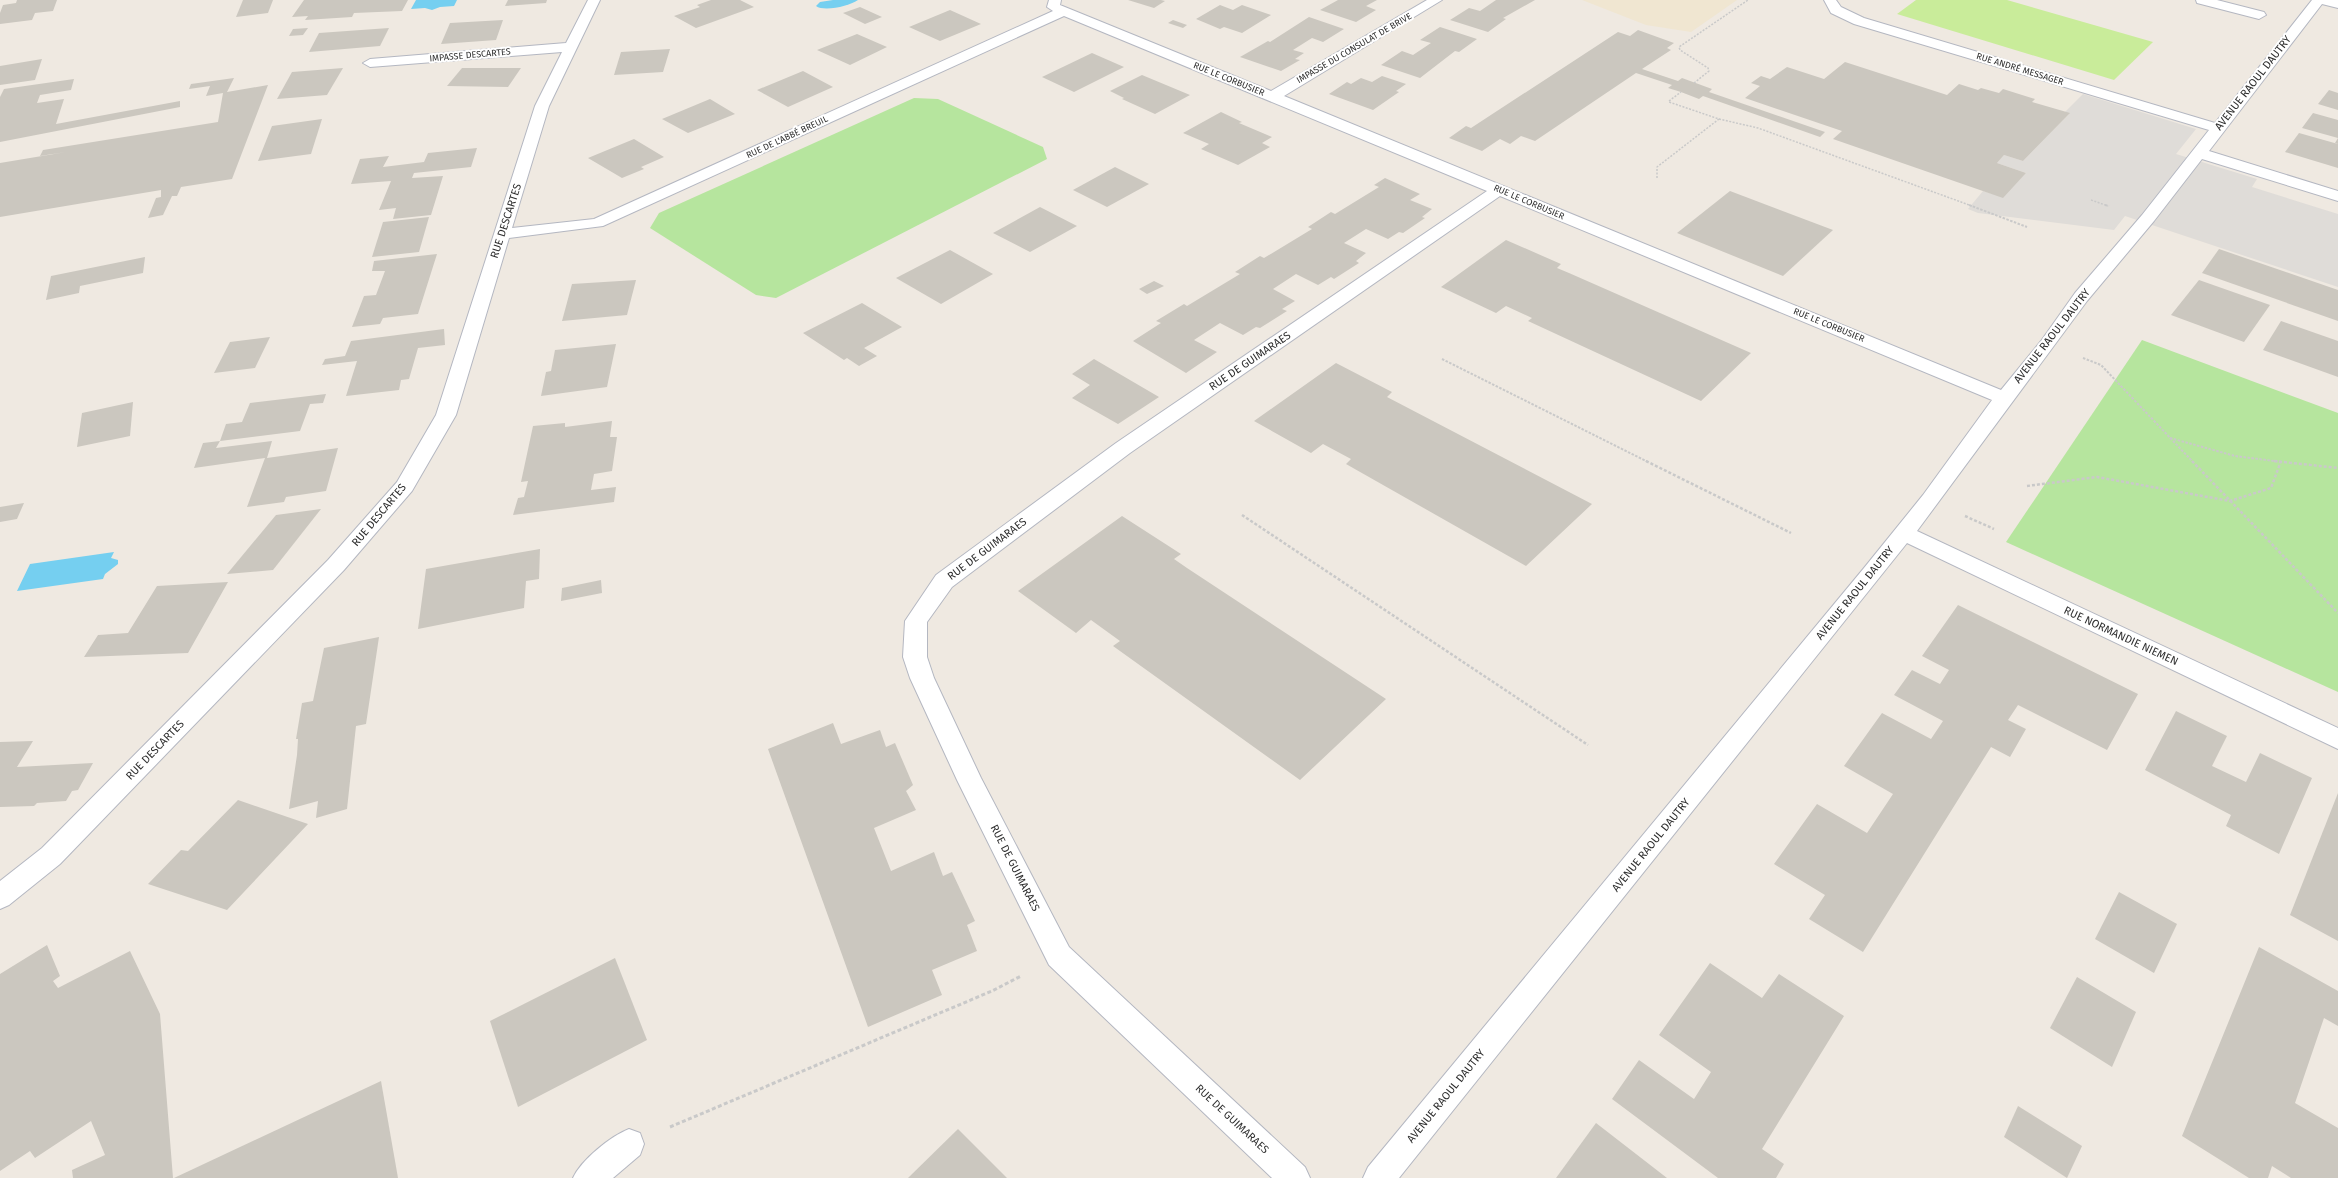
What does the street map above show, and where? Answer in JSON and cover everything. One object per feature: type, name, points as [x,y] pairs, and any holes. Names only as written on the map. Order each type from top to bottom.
[{"type":"street","name":"RUE DESCARTES","points":[[0,897],[51,856],[336,565],[405,486],[446,415],[542,106],[594,0]]},
{"type":"street","name":"IMPASSE DU CONSULAT DE BRIVE","points":[[1272,97],[1436,0]]},
{"type":"street","name":"RUE ANDRÉ MESSAGER","points":[[1830,0],[1836,10],[1859,21],[2217,128]]},
{"type":"street","points":[[2202,0],[2259,15]]},
{"type":"street","name":"AVENUE RAOUL DAUTRY","points":[[1379,1178],[1904,533],[2004,398],[2047,345],[2081,297],[2200,152],[2217,128],[2319,0]]},
{"type":"street","points":[[2319,0],[2338,4]]},
{"type":"street","name":"RUE LE CORBUSIER","points":[[1058,6],[1272,97],[2004,398]]},
{"type":"street","name":"RUE DE L'ABBÉ BREUIL","points":[[502,234],[597,224],[1058,6]]},
{"type":"street","name":"IMPASSE DESCARTES","points":[[370,63],[570,47]]},
{"type":"street","points":[[2200,152],[2338,196]]},
{"type":"street","name":"RUE DE GUIMARAES","points":[[1294,1178],[1058,956],[969,780],[922,678],[915,657],[916,621],[944,581],[1123,448],[1499,190]]},
{"type":"street","name":"RUE NORMANDIE NIEMEN","points":[[1904,533],[2338,739]]},
{"type":"street","points":[[589,1178],[629,1144]]},
{"type":"path","points":[[1694,83],[1709,71],[1708,68],[1680,50],[1679,47],[1748,0]]},
{"type":"path","points":[[1681,92],[1669,102],[1719,119],[1731,120],[1964,202],[2027,227]]},
{"type":"path","points":[[1657,178],[1657,167],[1719,119]]},
{"type":"path","points":[[2047,345],[2101,365],[2169,438],[2338,613]]},
{"type":"path","points":[[1442,359],[1791,533]]},
{"type":"path","points":[[2169,438],[2235,456],[2338,468]]},
{"type":"path","points":[[2027,486],[2097,477],[2230,501],[2271,488],[2281,461]]},
{"type":"path","points":[[1242,515],[1588,745]]},
{"type":"path","points":[[629,1144],[992,991],[1058,956]]},
{"type":"shaded area","points":[[1582,0],[1737,0],[1691,32],[1646,25]]},
{"type":"shaded area","points":[[2083,94],[2196,129],[2176,154],[2257,179],[2252,187],[2338,214],[2338,287],[2125,216],[2114,230],[1978,213],[1968,209],[1983,191],[2003,197],[2026,173],[1997,163],[2004,155],[2023,161],[2069,114],[2065,112]]},
{"type":"green space","points":[[1916,0],[2007,0],[2153,42],[2114,80],[1897,14]]},
{"type":"green space","points":[[914,98],[938,99],[1043,147],[1047,159],[776,298],[756,295],[650,228],[659,213]]},
{"type":"green space","points":[[2142,340],[2338,413],[2338,692],[2006,542]]},
{"type":"water","points":[[416,0],[457,0],[454,6],[440,7],[432,10],[425,8],[411,9]]},
{"type":"water","points":[[833,0],[858,0],[837,8],[820,8],[816,6],[820,2]]},
{"type":"water","points":[[114,552],[111,558],[118,560],[118,564],[105,574],[103,579],[17,591],[30,564]]},
{"type":"building","points":[[17,0],[57,0],[53,11],[35,13],[32,20],[0,24],[0,13],[3,5],[16,3]]},
{"type":"building","points":[[243,0],[273,0],[268,13],[236,17]]},
{"type":"building","points":[[304,0],[408,0],[402,11],[354,13],[352,17],[305,20],[308,16],[292,17]]},
{"type":"building","points":[[508,0],[547,0],[546,3],[505,6]]},
{"type":"building","points":[[711,0],[740,0],[754,7],[696,28],[674,16],[700,7],[697,5]]},
{"type":"building","points":[[1128,0],[1161,0],[1165,1],[1154,8]]},
{"type":"building","points":[[1338,0],[1377,0],[1366,6],[1376,10],[1356,22],[1320,10]]},
{"type":"building","points":[[1496,0],[1535,0],[1503,18],[1506,19],[1488,32],[1450,20],[1469,8],[1480,11]]},
{"type":"building","points":[[1220,5],[1233,10],[1242,5],[1271,15],[1242,33],[1224,27],[1220,29],[1196,19]]},
{"type":"building","points":[[860,7],[882,17],[865,24],[843,13]]},
{"type":"building","points":[[950,10],[981,24],[940,41],[909,27]]},
{"type":"building","points":[[1309,17],[1344,29],[1323,42],[1312,38],[1293,50],[1304,53],[1295,59],[1300,60],[1281,71],[1240,57],[1268,41],[1270,42]]},
{"type":"building","points":[[503,20],[496,40],[441,44],[450,23]]},
{"type":"building","points":[[1173,20],[1187,25],[1183,28],[1168,23]]},
{"type":"building","points":[[1440,27],[1477,39],[1459,52],[1455,51],[1420,78],[1381,65],[1402,51],[1413,55],[1431,43],[1420,40]]},
{"type":"building","points":[[308,28],[303,35],[289,36],[293,29]]},
{"type":"building","points":[[389,28],[380,46],[309,52],[319,33]]},
{"type":"building","points":[[1638,30],[1674,43],[1667,48],[1671,50],[1642,69],[1678,81],[1682,78],[1712,89],[1709,92],[1825,132],[1820,137],[1703,96],[1699,99],[1668,88],[1672,85],[1636,73],[1535,141],[1521,136],[1510,144],[1500,139],[1482,151],[1449,138],[1466,126],[1471,128],[1618,32],[1630,36]]},
{"type":"building","points":[[857,34],[887,47],[850,65],[817,50]]},
{"type":"building","points":[[670,49],[663,72],[614,75],[621,52]]},
{"type":"building","points":[[1092,53],[1124,67],[1074,92],[1042,77]]},
{"type":"building","points":[[42,59],[35,80],[0,85],[0,66]]},
{"type":"building","points":[[1845,62],[1947,95],[1959,84],[1978,90],[1981,88],[1999,93],[2003,89],[2035,99],[2032,102],[2070,113],[2023,161],[2004,155],[1997,163],[2026,173],[2003,198],[1833,139],[1842,131],[1745,98],[1760,86],[1751,83],[1761,76],[1770,79],[1787,67],[1824,79]]},
{"type":"building","points":[[343,68],[327,95],[277,99],[292,72]]},
{"type":"building","points":[[462,68],[521,68],[508,87],[447,86]]},
{"type":"building","points":[[803,71],[833,87],[788,107],[757,90]]},
{"type":"building","points":[[1142,75],[1190,95],[1155,114],[1122,99],[1124,98],[1110,91]]},
{"type":"building","points":[[1382,76],[1406,84],[1396,91],[1399,92],[1373,110],[1329,94],[1347,82],[1351,84],[1361,78],[1372,82]]},
{"type":"building","points":[[234,78],[227,92],[268,85],[232,179],[181,187],[177,196],[172,196],[163,215],[148,218],[156,198],[161,197],[161,190],[0,217],[0,163],[66,152],[40,156],[43,150],[218,122],[223,93],[206,96],[210,86],[189,89],[191,84]]},
{"type":"building","points":[[74,79],[71,90],[40,95],[37,103],[64,99],[56,124],[180,101],[180,107],[0,142],[0,97],[4,89]]},
{"type":"building","points":[[2329,90],[2338,93],[2338,110],[2318,104]]},
{"type":"building","points":[[710,99],[735,114],[688,133],[662,119]]},
{"type":"building","points":[[1221,112],[1242,122],[1239,123],[1272,137],[1262,143],[1270,147],[1238,165],[1201,149],[1209,144],[1183,133]]},
{"type":"building","points":[[2313,113],[2338,120],[2338,138],[2302,128]]},
{"type":"building","points":[[322,119],[311,154],[258,161],[272,126]]},
{"type":"building","points":[[2299,133],[2338,144],[2338,168],[2285,152]]},
{"type":"building","points":[[634,139],[664,157],[641,167],[644,169],[622,178],[588,158]]},
{"type":"building","points":[[477,148],[471,167],[414,173],[412,178],[443,176],[431,215],[393,219],[396,208],[379,210],[391,181],[351,184],[360,159],[389,156],[383,167],[424,162],[428,153]]},
{"type":"building","points":[[1115,167],[1149,184],[1107,207],[1073,190]]},
{"type":"building","points":[[1385,178],[1420,194],[1410,200],[1432,209],[1422,217],[1425,218],[1403,233],[1399,232],[1388,239],[1366,229],[1344,243],[1366,253],[1356,261],[1359,263],[1334,279],[1331,277],[1318,285],[1296,274],[1273,289],[1295,301],[1282,309],[1287,311],[1260,328],[1256,327],[1243,335],[1220,323],[1194,340],[1217,352],[1186,373],[1133,341],[1161,323],[1156,321],[1184,304],[1187,306],[1240,274],[1235,272],[1260,256],[1264,258],[1312,229],[1308,227],[1331,212],[1335,214],[1379,187],[1374,185]]},
{"type":"building","points":[[1730,191],[1833,230],[1783,276],[1677,233]]},
{"type":"building","points":[[1040,207],[1077,226],[1030,252],[993,233]]},
{"type":"building","points":[[429,217],[419,252],[372,257],[383,222]]},
{"type":"building","points":[[1506,240],[1561,264],[1557,268],[1751,353],[1701,401],[1528,321],[1532,318],[1506,306],[1496,313],[1441,287]]},
{"type":"building","points":[[2219,249],[2338,290],[2338,321],[2202,273]]},
{"type":"building","points":[[950,250],[993,274],[941,304],[896,278]]},
{"type":"building","points":[[437,254],[418,314],[383,318],[380,324],[352,327],[364,296],[376,295],[385,271],[372,271],[374,261]]},
{"type":"building","points":[[145,257],[143,273],[80,286],[79,293],[46,300],[51,276]]},
{"type":"building","points":[[636,280],[627,315],[562,321],[572,284]]},
{"type":"building","points":[[2199,280],[2270,305],[2244,342],[2171,315]]},
{"type":"building","points":[[1154,281],[1164,286],[1147,294],[1139,289]]},
{"type":"building","points":[[862,303],[902,327],[864,348],[877,356],[859,366],[847,358],[844,360],[803,333]]},
{"type":"building","points":[[2281,321],[2338,341],[2338,377],[2263,350]]},
{"type":"building","points":[[444,329],[445,345],[418,348],[409,379],[401,380],[399,390],[346,396],[357,361],[322,365],[325,359],[345,356],[351,341]]},
{"type":"building","points":[[270,337],[255,368],[214,373],[230,342]]},
{"type":"building","points":[[616,344],[607,387],[541,396],[546,372],[551,371],[555,350]]},
{"type":"building","points":[[1094,359],[1159,397],[1118,424],[1072,398],[1090,385],[1072,374]]},
{"type":"building","points":[[1336,363],[1392,392],[1387,397],[1592,504],[1526,566],[1346,464],[1351,459],[1323,444],[1311,453],[1254,421]]},
{"type":"building","points":[[326,394],[323,403],[310,404],[300,431],[220,441],[226,424],[242,422],[250,403]]},
{"type":"building","points":[[133,402],[130,436],[77,447],[82,413]]},
{"type":"building","points":[[612,421],[610,437],[617,437],[612,471],[594,474],[591,490],[616,487],[614,502],[513,515],[518,498],[524,497],[528,481],[521,482],[533,426],[565,423],[565,427]]},
{"type":"building","points":[[220,441],[216,448],[272,441],[267,458],[338,448],[326,491],[286,497],[284,502],[247,507],[265,458],[194,468],[203,443]]},
{"type":"building","points":[[24,503],[17,519],[0,522],[0,507]]},
{"type":"building","points":[[321,509],[273,570],[227,574],[276,515]]},
{"type":"building","points":[[1122,516],[1181,554],[1174,559],[1386,699],[1300,780],[1113,646],[1120,641],[1091,620],[1076,633],[1018,591]]},
{"type":"building","points":[[540,549],[539,579],[526,581],[524,608],[418,629],[426,569]]},
{"type":"building","points":[[601,580],[602,593],[561,601],[562,588]]},
{"type":"building","points":[[228,582],[188,653],[84,657],[98,635],[128,633],[157,586]]},
{"type":"building","points":[[1958,605],[2138,694],[2107,750],[2018,705],[2008,720],[2026,729],[2010,757],[1991,747],[1863,952],[1809,919],[1825,895],[1774,864],[1817,804],[1867,833],[1893,794],[1844,766],[1882,713],[1931,739],[1943,721],[1894,695],[1912,670],[1940,684],[1949,670],[1922,656]]},
{"type":"building","points":[[379,637],[366,724],[356,726],[347,809],[316,818],[318,801],[289,809],[297,755],[298,739],[296,739],[302,703],[313,701],[324,648]]},
{"type":"building","points":[[2176,711],[2227,736],[2212,766],[2246,782],[2260,753],[2312,778],[2279,854],[2226,826],[2231,815],[2145,770]]},
{"type":"building","points":[[833,723],[841,744],[880,730],[886,747],[895,743],[913,785],[906,791],[916,810],[874,828],[891,871],[934,852],[943,876],[952,872],[975,921],[967,925],[977,951],[932,970],[942,995],[868,1027],[768,749]]},
{"type":"building","points":[[33,741],[17,767],[93,763],[78,790],[72,791],[66,801],[37,803],[34,806],[0,807],[0,742]]},
{"type":"building","points":[[2338,793],[2338,941],[2290,915]]},
{"type":"building","points":[[238,800],[308,824],[227,910],[148,884],[181,850],[188,851]]},
{"type":"building","points":[[2119,892],[2177,924],[2154,973],[2095,939]]},
{"type":"building","points":[[47,945],[60,976],[53,981],[58,988],[130,951],[160,1014],[173,1178],[73,1178],[72,1170],[105,1155],[91,1121],[35,1158],[30,1151],[0,1171],[0,974]]},
{"type":"building","points":[[2259,947],[2338,991],[2338,1026],[2324,1018],[2295,1103],[2338,1128],[2338,1178],[2291,1178],[2272,1166],[2268,1178],[2249,1178],[2182,1136]]},
{"type":"building","points":[[615,958],[647,1040],[518,1107],[490,1021]]},
{"type":"building","points":[[1710,963],[1762,998],[1779,974],[1844,1016],[1762,1149],[1784,1164],[1776,1178],[1718,1178],[1612,1099],[1639,1060],[1694,1099],[1711,1072],[1659,1035]]},
{"type":"building","points":[[2077,977],[2136,1012],[2112,1067],[2050,1028]]},
{"type":"building","points":[[381,1081],[398,1178],[174,1178]]},
{"type":"building","points":[[2018,1106],[2082,1146],[2067,1178],[2004,1137]]},
{"type":"building","points":[[1596,1123],[1667,1178],[1556,1178]]},
{"type":"building","points":[[958,1129],[1007,1178],[908,1178]]}]
